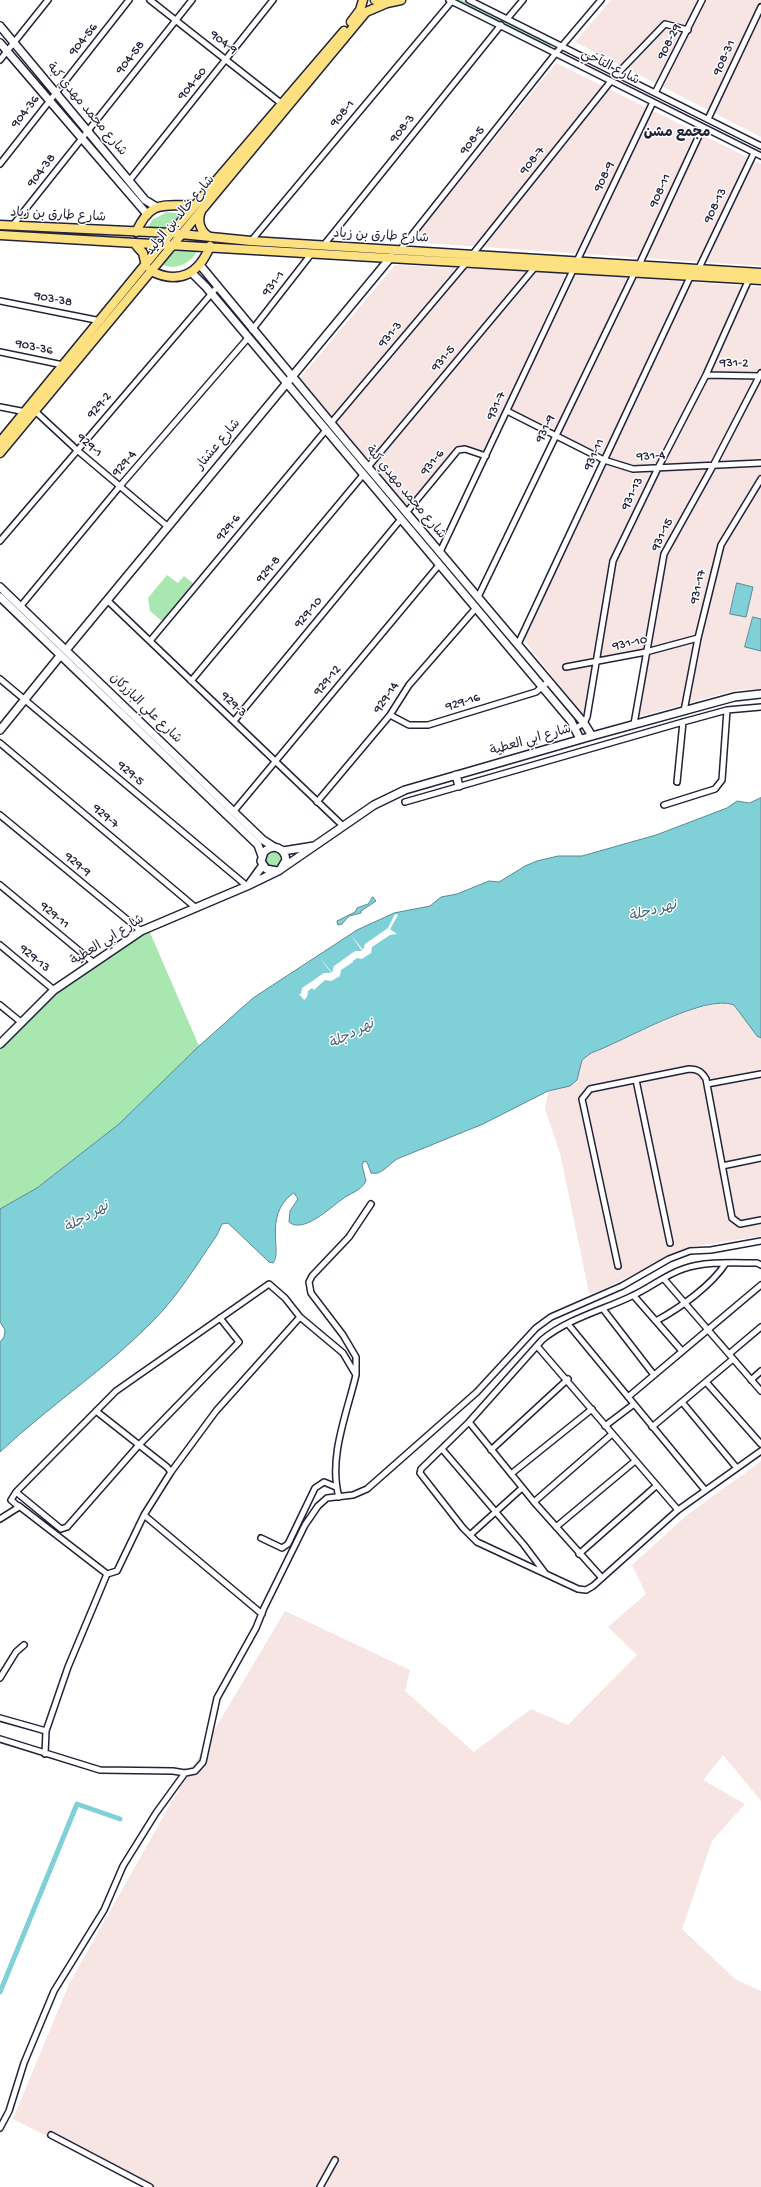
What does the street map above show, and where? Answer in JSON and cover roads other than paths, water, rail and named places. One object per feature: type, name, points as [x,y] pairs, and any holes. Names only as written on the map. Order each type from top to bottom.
[{"type":"main road","name":"شارع خالد بن الوليد","points":[[198,208],[282,104],[357,15],[363,0]]},
{"type":"main road","points":[[375,0],[387,3],[402,0]]},
{"type":"main road","name":"شارع خالد بن الوليد","points":[[0,453],[171,239],[366,12],[387,3]]},
{"type":"main road","points":[[136,232],[146,213],[155,206],[198,208],[200,226],[206,235],[211,237]]},
{"type":"main road","name":"شارع طارق بن زياد","points":[[0,225],[136,232],[210,246],[391,257],[470,258],[637,268],[699,268],[761,273]]},
{"type":"main road","name":"شارع طارق بن زياد","points":[[0,235],[126,241],[135,244],[171,239],[211,237],[323,246],[400,250],[536,266],[575,265]]},
{"type":"main road","points":[[126,241],[171,239]]},
{"type":"main road","points":[[135,244],[143,253],[148,268],[170,277],[191,272],[200,265],[210,246]]},
{"type":"main road","name":"شارع خالد بن الوليد","points":[[0,442],[63,365],[148,268]]},
{"type":"main road","name":"شارع طارق بن زياد","points":[[637,268],[691,275],[761,280]]},
{"type":"street","points":[[0,60],[48,0]]},
{"type":"street","name":"904-56","points":[[55,93],[129,0]]},
{"type":"street","name":"904-9","points":[[150,0],[282,104]]},
{"type":"street","name":"904-58","points":[[88,131],[192,0]]},
{"type":"street","name":"904-60","points":[[129,181],[273,0]]},
{"type":"street","name":"شارع التآخي","points":[[469,0],[733,132],[761,144]]},
{"type":"street","points":[[507,19],[523,0]]},
{"type":"street","name":"908-5","points":[[400,250],[556,53],[602,0]]},
{"type":"street","name":"908-29","points":[[655,93],[702,0]]},
{"type":"street","name":"شارع التآخي","points":[[451,1],[761,156]]},
{"type":"street","name":"908-1","points":[[251,241],[451,1]]},
{"type":"street","name":"908-31","points":[[708,119],[761,7]]},
{"type":"street","points":[[617,74],[665,24],[688,30]]},
{"type":"street","name":"شارع محمد مهدي كبة","points":[[0,26],[145,200],[155,206]]},
{"type":"street","name":"908-3","points":[[323,246],[501,26]]},
{"type":"street","name":"شارع محمد مهدي كبة","points":[[0,43],[48,101],[146,213]]},
{"type":"street","name":"908-7","points":[[470,258],[611,81]]},
{"type":"street","name":"904-36","points":[[0,164],[55,93]]},
{"type":"street","name":"908-9","points":[[575,265],[654,102]]},
{"type":"street","name":"908-11","points":[[637,268],[704,127]]},
{"type":"street","name":"904-38","points":[[13,226],[88,131]]},
{"type":"street","points":[[729,140],[733,132]]},
{"type":"street","name":"908-13","points":[[699,268],[754,153]]},
{"type":"street","name":"931-1","points":[[250,327],[313,252]]},
{"type":"street","name":"شارع عشتار","points":[[66,650],[286,382],[292,377],[391,257]]},
{"type":"street","name":"931-3","points":[[331,423],[470,258]]},
{"type":"street","name":"شارع محمد مهدي كبة","points":[[200,265],[331,423],[342,443],[363,474],[576,728],[580,739]]},
{"type":"street","name":"931-7","points":[[440,552],[575,265]]},
{"type":"street","name":"931-5","points":[[368,467],[536,266]]},
{"type":"street","name":"931-9","points":[[478,597],[637,268]]},
{"type":"street","name":"شارع محمد مهدي كبة","points":[[191,272],[212,293],[326,430],[368,467],[584,723],[592,736]]},
{"type":"street","name":"931-11","points":[[518,644],[691,275]]},
{"type":"street","name":"931-13","points":[[584,723],[613,561],[658,468],[706,375],[749,279]]},
{"type":"street","name":"929-2","points":[[0,541],[218,286]]},
{"type":"street","name":"903-38","points":[[0,302],[101,321]]},
{"type":"street","points":[[241,329],[250,327]]},
{"type":"street","name":"929-4","points":[[20,607],[120,486],[248,338]]},
{"type":"street","name":"903-36","points":[[0,352],[63,365]]},
{"type":"street","name":"931-2","points":[[706,375],[761,375]]},
{"type":"street","name":"931-15","points":[[634,724],[664,554],[761,375]]},
{"type":"street","points":[[0,407],[26,412]]},
{"type":"street","name":"929-1","points":[[35,411],[77,450],[167,526]]},
{"type":"street","name":"931-4","points":[[507,411],[604,460],[633,470],[714,464],[761,463]]},
{"type":"street","name":"929-6","points":[[150,641],[326,430]]},
{"type":"street","name":"931-6","points":[[406,513],[458,450],[465,449],[486,456]]},
{"type":"street","name":"929-8","points":[[191,681],[363,474]]},
{"type":"street","name":"931-17","points":[[684,711],[698,638],[721,545],[761,479]]},
{"type":"street","name":"929-10","points":[[234,721],[401,519]]},
{"type":"street","name":"929-12","points":[[234,811],[439,565]]},
{"type":"street","points":[[450,578],[458,574]]},
{"type":"street","name":"شارع علي البازركان","points":[[0,587],[266,842],[274,847]]},
{"type":"street","name":"شارع علي البازركان","points":[[0,597],[258,845],[262,856]]},
{"type":"street","name":"929-3","points":[[107,600],[343,826]]},
{"type":"street","name":"929-14","points":[[318,802],[390,715],[409,685],[476,608]]},
{"type":"street","name":"931-10","points":[[566,667],[646,652],[698,638]]},
{"type":"street","points":[[0,730],[60,656]]},
{"type":"street","name":"929-5","points":[[0,679],[247,886]]},
{"type":"street","points":[[542,688],[549,681]]},
{"type":"street","name":"929-16","points":[[390,715],[409,725],[428,725],[536,692],[542,688]]},
{"type":"street","name":"شارع ابي العطية","points":[[0,1044],[54,990],[141,932],[247,886],[279,870],[321,843],[374,805],[405,790],[580,739],[734,697],[761,694]]},
{"type":"street","points":[[405,802],[683,722],[728,710],[761,706]]},
{"type":"street","points":[[664,805],[715,789],[719,786],[722,780],[728,710]]},
{"type":"street","points":[[677,782],[683,722]]},
{"type":"street","points":[[576,728],[584,723]]},
{"type":"street","name":"929-7","points":[[0,743],[196,908]]},
{"type":"street","points":[[456,775],[459,786]]},
{"type":"street","name":"929-9","points":[[0,814],[141,932]]},
{"type":"street","name":"شارع ابي العطية","points":[[283,851],[302,849],[321,843]]},
{"type":"street","points":[[274,847],[283,851],[286,860],[279,870],[268,870],[263,865],[262,856],[265,850],[274,847]]},
{"type":"street","name":"شارع ابي العطية","points":[[247,886],[254,880],[263,865]]},
{"type":"street","name":"929-11","points":[[0,885],[94,963]]},
{"type":"street","name":"929-13","points":[[0,946],[54,990]]},
{"type":"street","points":[[0,1005],[22,1023]]},
{"type":"street","points":[[618,1266],[582,1099],[590,1089],[696,1069],[702,1073],[707,1084],[732,1218],[735,1222],[740,1224],[761,1220]]},
{"type":"street","points":[[707,1084],[761,1074]]},
{"type":"street","points":[[636,1080],[670,1243]]},
{"type":"street","points":[[722,1166],[761,1158]]},
{"type":"street","points":[[339,1497],[334,1472],[356,1375],[356,1357],[343,1335],[311,1293],[309,1282],[312,1276],[349,1238],[371,1204]]},
{"type":"street","points":[[0,1739],[100,1770],[173,1771],[185,1773],[195,1771],[204,1762],[217,1698],[256,1628],[305,1525],[318,1506],[327,1498],[361,1492],[397,1464],[477,1392],[536,1328],[551,1318],[622,1286],[669,1259],[690,1251],[711,1250],[761,1241]]},
{"type":"street","points":[[761,1265],[756,1263],[726,1263],[699,1265],[684,1269],[634,1296],[554,1330],[537,1346],[469,1422],[421,1469],[420,1473],[477,1542],[498,1554],[578,1589],[586,1590],[602,1578],[678,1510],[736,1467],[761,1451]]},
{"type":"street","points":[[656,1321],[685,1303],[718,1274],[726,1263]]},
{"type":"street","points":[[664,1279],[761,1391]]},
{"type":"street","points":[[300,1318],[216,1411],[170,1472],[144,1515],[117,1572],[107,1574],[10,1500],[16,1492],[116,1391],[143,1370],[269,1284],[285,1298],[300,1318],[343,1353],[356,1375]]},
{"type":"street","points":[[628,1397],[761,1285]]},
{"type":"street","points":[[634,1296],[682,1351]]},
{"type":"street","points":[[603,1309],[654,1375]]},
{"type":"street","points":[[16,1492],[60,1529],[67,1527],[138,1446],[239,1342],[220,1318]]},
{"type":"street","points":[[568,1324],[705,1490]]},
{"type":"street","points":[[729,1354],[761,1327]]},
{"type":"street","points":[[537,1346],[568,1379],[605,1426],[678,1510]]},
{"type":"street","points":[[652,1426],[733,1359]]},
{"type":"street","points":[[751,1380],[761,1371]]},
{"type":"street","points":[[491,1450],[568,1379]]},
{"type":"street","points":[[706,1382],[761,1444]]},
{"type":"street","points":[[682,1402],[736,1467]]},
{"type":"street","points":[[605,1426],[634,1404]]},
{"type":"street","points":[[511,1474],[592,1409]]},
{"type":"street","points":[[96,1411],[138,1446],[167,1467],[170,1472]]},
{"type":"street","points":[[469,1422],[522,1488],[579,1554],[602,1578]]},
{"type":"street","points":[[534,1502],[612,1434]]},
{"type":"street","points":[[442,1449],[496,1512],[545,1574]]},
{"type":"street","points":[[556,1527],[635,1461]]},
{"type":"street","points":[[261,1538],[282,1548],[288,1544],[303,1510],[315,1488],[324,1482],[336,1487]]},
{"type":"street","points":[[579,1554],[656,1486]]},
{"type":"street","points":[[470,1535],[522,1488]]},
{"type":"street","points":[[0,1519],[19,1506]]},
{"type":"street","points":[[144,1515],[262,1614]]},
{"type":"street","points":[[45,1754],[46,1731],[68,1667],[107,1574]]},
{"type":"street","points":[[0,1678],[16,1652],[24,1645]]},
{"type":"street","points":[[0,1718],[46,1731]]},
{"type":"street","points":[[0,2128],[11,2104],[24,2063],[54,1991],[104,1910],[123,1866],[156,1812],[185,1773]]},
{"type":"street","points":[[50,2135],[150,2187]]},
{"type":"street","points":[[320,2187],[334,2160]]},
{"type":"water","points":[[737,583],[753,587],[746,617],[730,614]]},
{"type":"water","points":[[753,617],[761,619],[761,651],[745,647]]},
{"type":"water","name":"نهر دجلة","points":[[761,798],[761,1038],[757,1036],[734,1005],[721,1003],[704,1006],[663,1020],[591,1053],[582,1060],[577,1080],[570,1086],[548,1091],[483,1124],[397,1159],[378,1173],[371,1173],[367,1162],[364,1161],[362,1165],[366,1181],[364,1184],[358,1190],[309,1222],[301,1225],[295,1225],[289,1222],[290,1211],[298,1199],[294,1193],[292,1194],[283,1203],[278,1213],[275,1233],[276,1251],[273,1263],[269,1262],[228,1223],[222,1224],[217,1235],[187,1280],[153,1321],[135,1339],[0,1452],[0,1342],[4,1337],[5,1330],[0,1322],[0,1209],[37,1188],[119,1124],[199,1046],[253,998],[357,930],[394,913],[430,906],[441,897],[457,894],[489,881],[499,882],[525,866],[537,861],[558,856],[582,856],[656,835],[727,808],[737,801],[749,803]]},
{"type":"water","points":[[373,897],[376,901],[361,911],[361,913],[349,916],[342,924],[338,925],[337,921],[355,912],[357,908],[368,904]]},
{"type":"waterway","points":[[0,1992],[77,1804],[120,1819]]},
{"type":"district","name":"مجمع مشن","points":[[677,134]]}]
